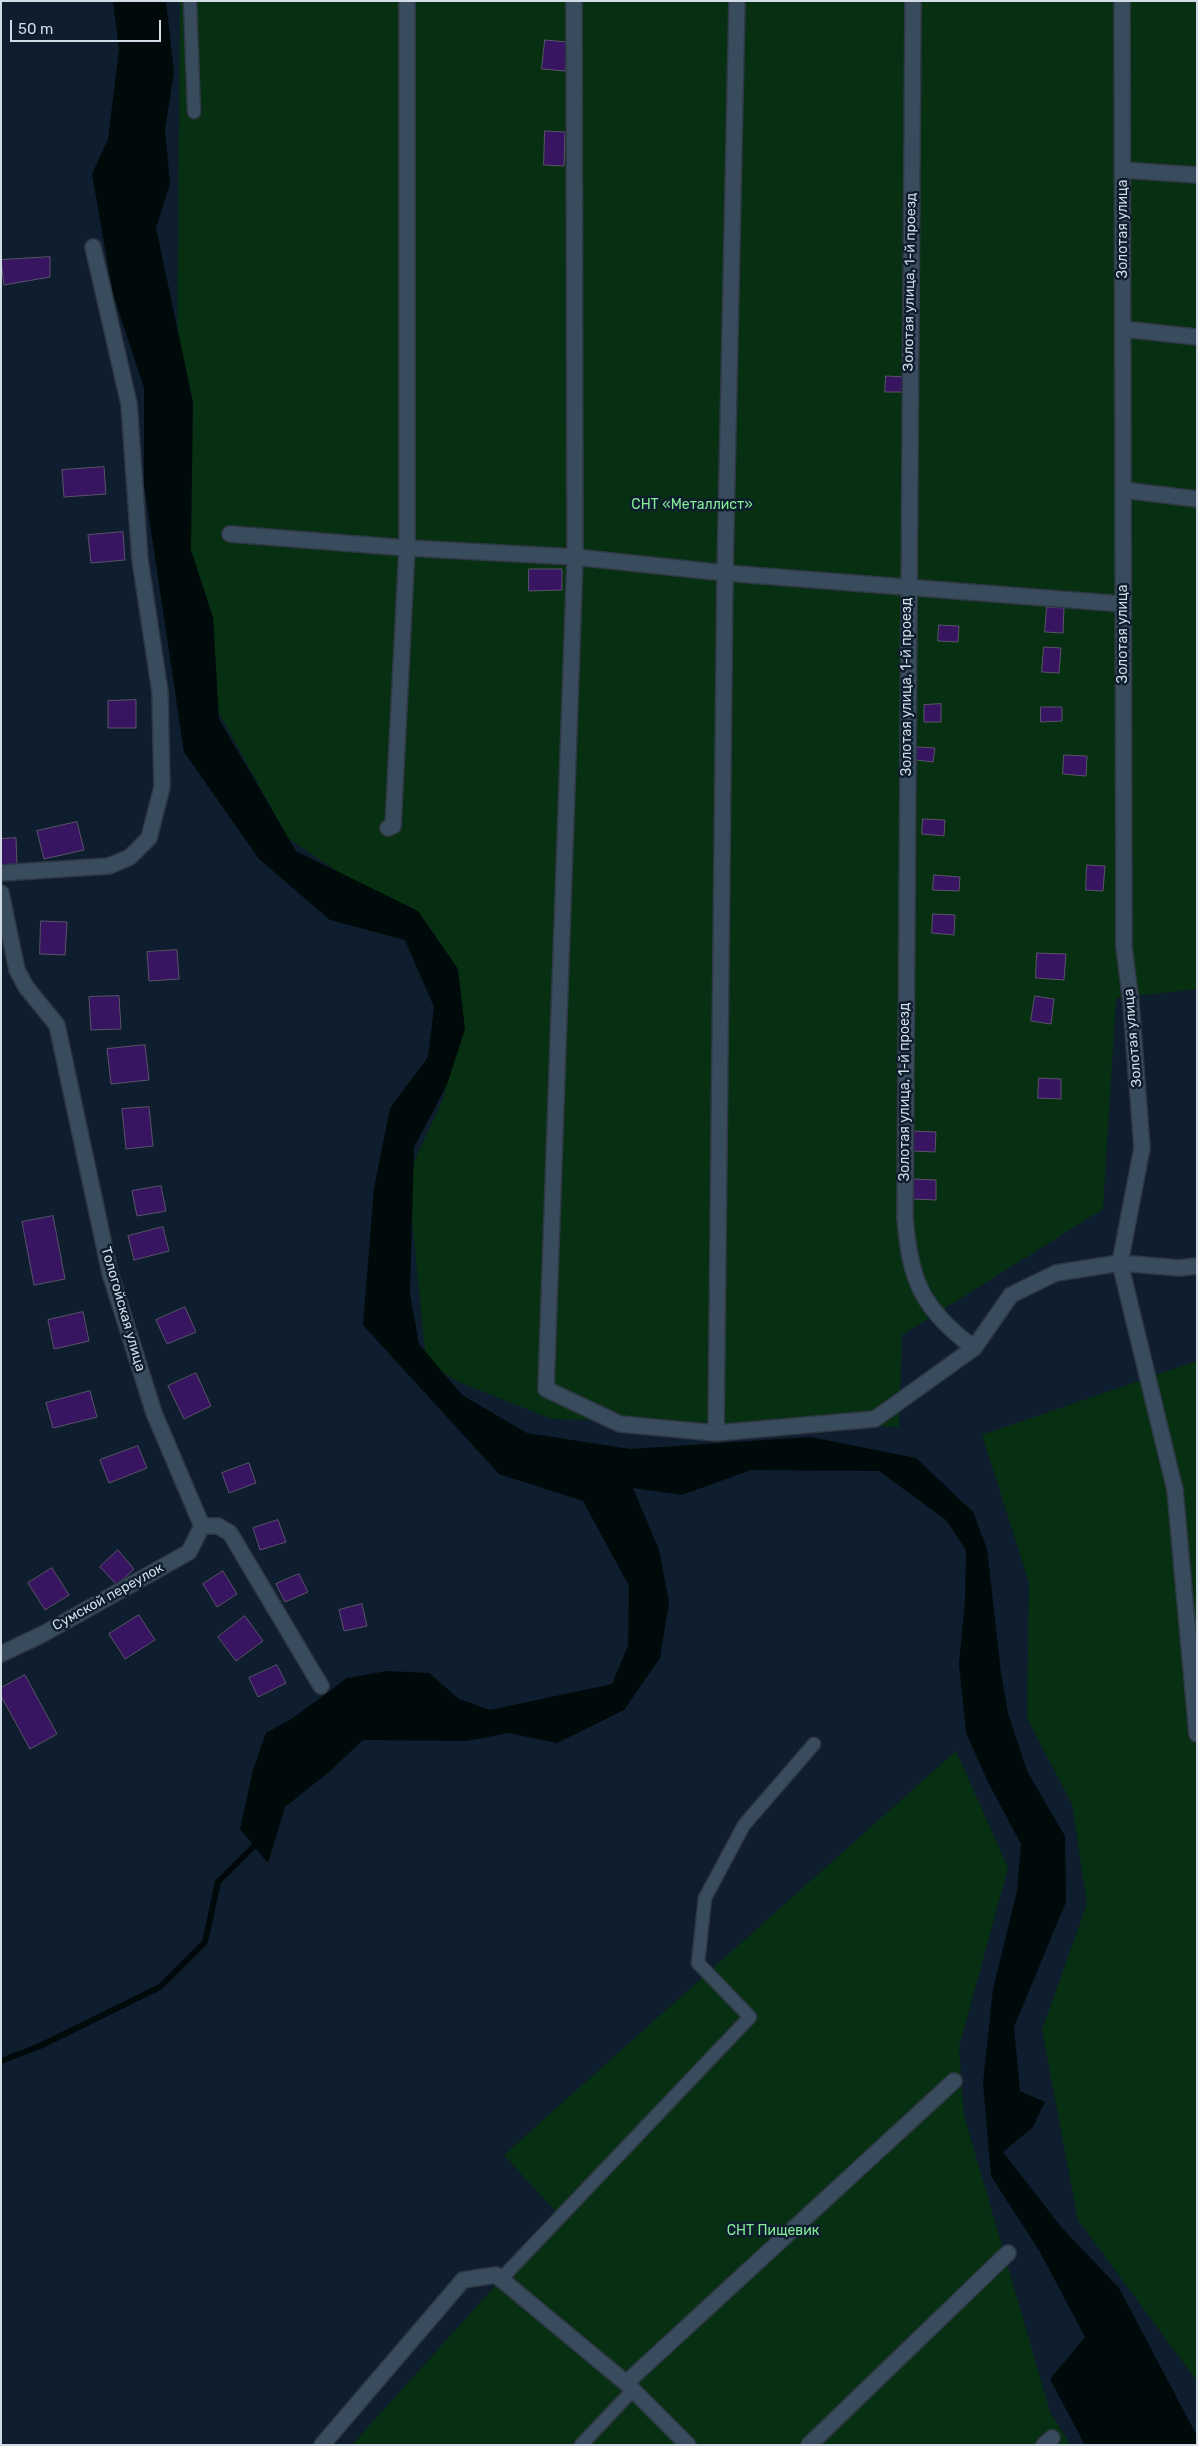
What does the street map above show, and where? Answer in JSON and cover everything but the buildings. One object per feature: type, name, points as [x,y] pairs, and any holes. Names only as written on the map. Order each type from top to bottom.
[{"type":"street","points":[[388,828],[393,826],[407,548],[407,1]]},
{"type":"street","points":[[574,1],[575,557],[546,1389],[620,1424],[716,1433],[875,1419],[974,1348],[1011,1296],[1056,1273],[1120,1263],[1179,1268],[1197,1266]]},
{"type":"street","points":[[716,1433],[725,573],[737,1]]},
{"type":"street","name":"Золотая улица, 1-й проезд","points":[[912,1],[907,587],[905,1218],[908,1255],[915,1277],[934,1312],[953,1332],[974,1348]]},
{"type":"street","name":"Золотая улица","points":[[1120,1263],[1142,1148],[1131,1003],[1124,947],[1122,1]]},
{"type":"street","points":[[1122,170],[1197,175]]},
{"type":"street","points":[[1,872],[109,866],[130,857],[149,838],[162,786],[160,692],[140,560],[129,404],[93,247]]},
{"type":"street","points":[[1123,329],[1197,337]]},
{"type":"street","points":[[1123,490],[1197,498]]},
{"type":"street","points":[[230,534],[407,548],[575,557],[725,573],[1123,604]]},
{"type":"street","name":"Тологойская улица","points":[[1,893],[17,970],[26,987],[57,1025],[110,1273],[154,1413],[202,1526]]},
{"type":"street","points":[[1120,1263],[1175,1490],[1197,1734]]},
{"type":"street","points":[[202,1526],[218,1526],[230,1533],[321,1686]]},
{"type":"street","name":"Сумской переулок","points":[[1,1654],[43,1634],[189,1552],[202,1526]]},
{"type":"street","points":[[630,2387],[954,2081]]},
{"type":"street","points":[[809,2445],[1008,2253]]},
{"type":"street","points":[[322,2445],[463,2280],[496,2275],[630,2387],[688,2445]]},
{"type":"lane","points":[[190,1],[194,112]]},
{"type":"lane","points":[[501,2279],[750,2017],[698,1964],[705,1898],[744,1825],[814,1744]]},
{"type":"lane","points":[[581,2445],[630,2387]]},
{"type":"green space","name":"СНТ «Металлист»","points":[[180,1],[1197,1],[1197,989],[1116,998],[1103,1209],[902,1335],[899,1427],[552,1419],[459,1382],[426,1363],[408,1176],[444,1096],[457,999],[379,899],[288,838],[218,711],[197,618],[176,505]]},
{"type":"green space","points":[[1197,1361],[1197,2381],[1078,2220],[1042,2030],[1087,1904],[1072,1804],[1027,1718],[1029,1582],[982,1435]]},
{"type":"green space","name":"СНТ Пищевик","points":[[956,1751],[1008,1868],[959,2047],[964,2115],[1050,2412],[1071,2445],[352,2445],[559,2215],[504,2155]]},
{"type":"shaded area","points":[[113,1],[166,1],[174,72],[165,130],[170,184],[156,228],[193,402],[191,550],[213,617],[219,719],[296,851],[418,911],[458,969],[465,1029],[447,1085],[414,1147],[410,1294],[419,1344],[462,1395],[527,1433],[630,1449],[810,1437],[916,1458],[973,1512],[987,1549],[1001,1673],[1008,1713],[1028,1773],[1065,1836],[1066,1902],[1014,2027],[1020,2091],[1045,2102],[1033,2127],[1003,2152],[1062,2228],[1119,2288],[1196,2434],[1197,2445],[1085,2445],[1050,2379],[1085,2337],[1040,2252],[991,2176],[983,2083],[993,1989],[1017,1891],[1021,1844],[989,1784],[966,1733],[959,1664],[965,1600],[966,1550],[946,1520],[879,1471],[751,1470],[682,1495],[633,1488],[659,1550],[669,1602],[660,1658],[624,1710],[557,1743],[509,1733],[466,1741],[363,1740],[329,1772],[285,1807],[268,1863],[240,1829],[253,1770],[266,1733],[293,1718],[347,1678],[387,1671],[429,1673],[459,1699],[490,1710],[612,1684],[628,1646],[629,1586],[583,1501],[499,1474],[363,1325],[374,1188],[390,1108],[428,1057],[434,1007],[405,940],[330,920],[259,859],[184,752],[144,484],[144,388],[113,294],[92,174],[108,139],[119,49]]},
{"type":"waterway","points":[[1,2061],[40,2046],[160,1987],[205,1942],[218,1882],[254,1846]]}]
